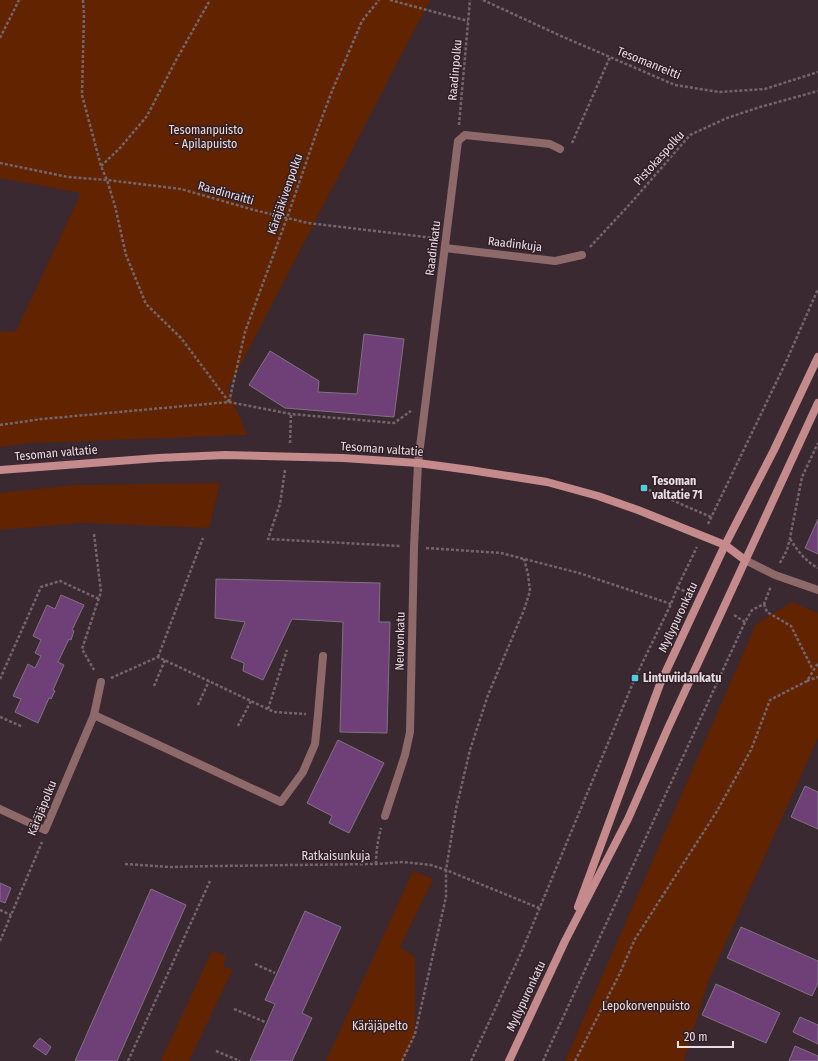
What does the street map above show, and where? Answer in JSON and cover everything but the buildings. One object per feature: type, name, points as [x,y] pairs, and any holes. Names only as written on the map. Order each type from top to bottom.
[{"type":"main road","name":"Myllypuronkatu","points":[[565,941],[660,684],[818,356]]},
{"type":"main road","name":"Myllypuronkatu","points":[[509,1061],[565,941],[628,819],[818,403]]},
{"type":"main road","name":"Tesoman valtatie","points":[[0,470],[158,458],[224,456],[343,458],[418,463],[546,482],[598,496],[638,510],[726,545],[745,560]]},
{"type":"street","points":[[458,141],[465,135],[550,144],[560,149]]},
{"type":"street","name":"Raadinkatu","points":[[418,463],[458,141]]},
{"type":"street","name":"Raadinkuja","points":[[446,244],[555,261],[582,255]]},
{"type":"street","name":"Neuvonkatu","points":[[385,816],[405,755],[410,732],[414,547],[418,463]]},
{"type":"street","points":[[745,560],[775,575],[818,590]]},
{"type":"street","points":[[94,715],[281,802],[303,772],[315,744],[323,656]]},
{"type":"street","name":"Käräjäpolku","points":[[45,830],[94,715],[101,682]]},
{"type":"street","points":[[0,809],[45,830]]},
{"type":"path","points":[[0,38],[19,0]]},
{"type":"path","points":[[83,0],[82,95],[101,166],[115,206],[126,255],[146,304],[181,338],[229,402]]},
{"type":"path","points":[[101,166],[120,148],[147,116],[174,62],[210,0]]},
{"type":"path","name":"Käräjäkivenpolku","points":[[229,402],[245,332],[287,218],[316,131],[362,21],[379,0]]},
{"type":"path","points":[[390,0],[468,21]]},
{"type":"path","name":"Raadinpolku","points":[[458,141],[470,0]]},
{"type":"path","name":"Tesomanreitti","points":[[483,0],[610,58],[675,85],[719,92],[765,89],[818,72]]},
{"type":"path","points":[[560,149],[571,144],[610,58]]},
{"type":"path","name":"Pistokaspolku","points":[[582,255],[630,204],[690,135],[727,118],[818,91]]},
{"type":"path","name":"Raadinraitti","points":[[0,164],[68,177],[181,189],[287,218],[446,244]]},
{"type":"path","points":[[471,1061],[521,953],[635,678],[671,604],[702,535],[786,362],[818,289]]},
{"type":"path","points":[[0,425],[42,419],[229,402],[290,414],[394,423],[426,399]]},
{"type":"path","points":[[290,414],[291,440],[287,456],[280,504],[268,539],[501,553],[579,573],[671,604]]},
{"type":"path","points":[[814,670],[792,626],[767,612],[764,604],[775,575],[787,550],[802,477],[818,443]]},
{"type":"path","points":[[644,488],[711,517]]},
{"type":"path","points":[[94,534],[101,592],[82,649],[101,682],[158,657],[203,538]]},
{"type":"path","points":[[790,538],[798,551],[810,563],[818,568]]},
{"type":"path","points":[[402,1061],[415,1034],[446,897],[446,870],[456,809],[470,750],[488,695],[524,610],[530,591],[524,559]]},
{"type":"path","points":[[0,679],[41,587],[60,581],[99,598]]},
{"type":"path","points":[[543,1061],[745,622],[752,610],[764,604]]},
{"type":"path","points":[[268,709],[287,650]]},
{"type":"path","points":[[158,657],[274,712],[318,715]]},
{"type":"path","points":[[154,686],[165,660]]},
{"type":"path","points":[[807,681],[818,663]]},
{"type":"path","points":[[575,1061],[619,975],[635,939],[717,811],[752,750],[770,700],[818,677]]},
{"type":"path","points":[[198,705],[209,681]]},
{"type":"path","points":[[238,726],[251,701]]},
{"type":"path","points":[[0,717],[23,727]]},
{"type":"path","points":[[376,864],[378,839],[385,816]]},
{"type":"path","name":"Käräjäpolku","points":[[0,941],[40,847],[45,830]]},
{"type":"path","name":"Ratkaisunkuja","points":[[125,864],[170,867],[376,864],[403,862],[431,865],[446,870],[539,908]]},
{"type":"path","points":[[128,1061],[210,881]]},
{"type":"path","points":[[0,910],[11,915]]},
{"type":"path","points":[[255,964],[275,973]]},
{"type":"path","points":[[234,1009],[265,1022]]},
{"type":"path","points":[[216,1051],[240,1061]]},
{"type":"green space","name":"Tesomanpuisto - Apilapuisto","points":[[0,0],[430,0],[228,389],[247,435],[31,443],[0,447],[0,332],[16,331],[81,193],[0,178]]},
{"type":"green space","points":[[220,483],[209,528],[82,523],[0,530],[0,493],[74,485]]},
{"type":"green space","name":"Lepokorvenpuisto","points":[[792,602],[818,613],[818,738],[708,982],[684,1061],[565,1061],[756,624]]},
{"type":"green space","name":"Käräjäpelto","points":[[413,871],[433,879],[400,947],[415,957],[415,1034],[404,1061],[326,1061]]},
{"type":"green space","points":[[212,951],[226,956],[223,967],[233,969],[189,1061],[162,1061],[161,1060]]},
{"type":"place","name":"Tesoman valtatie 71","points":[[644,488]]},
{"type":"place","name":"Lintuviidankatu","points":[[635,678]]}]
